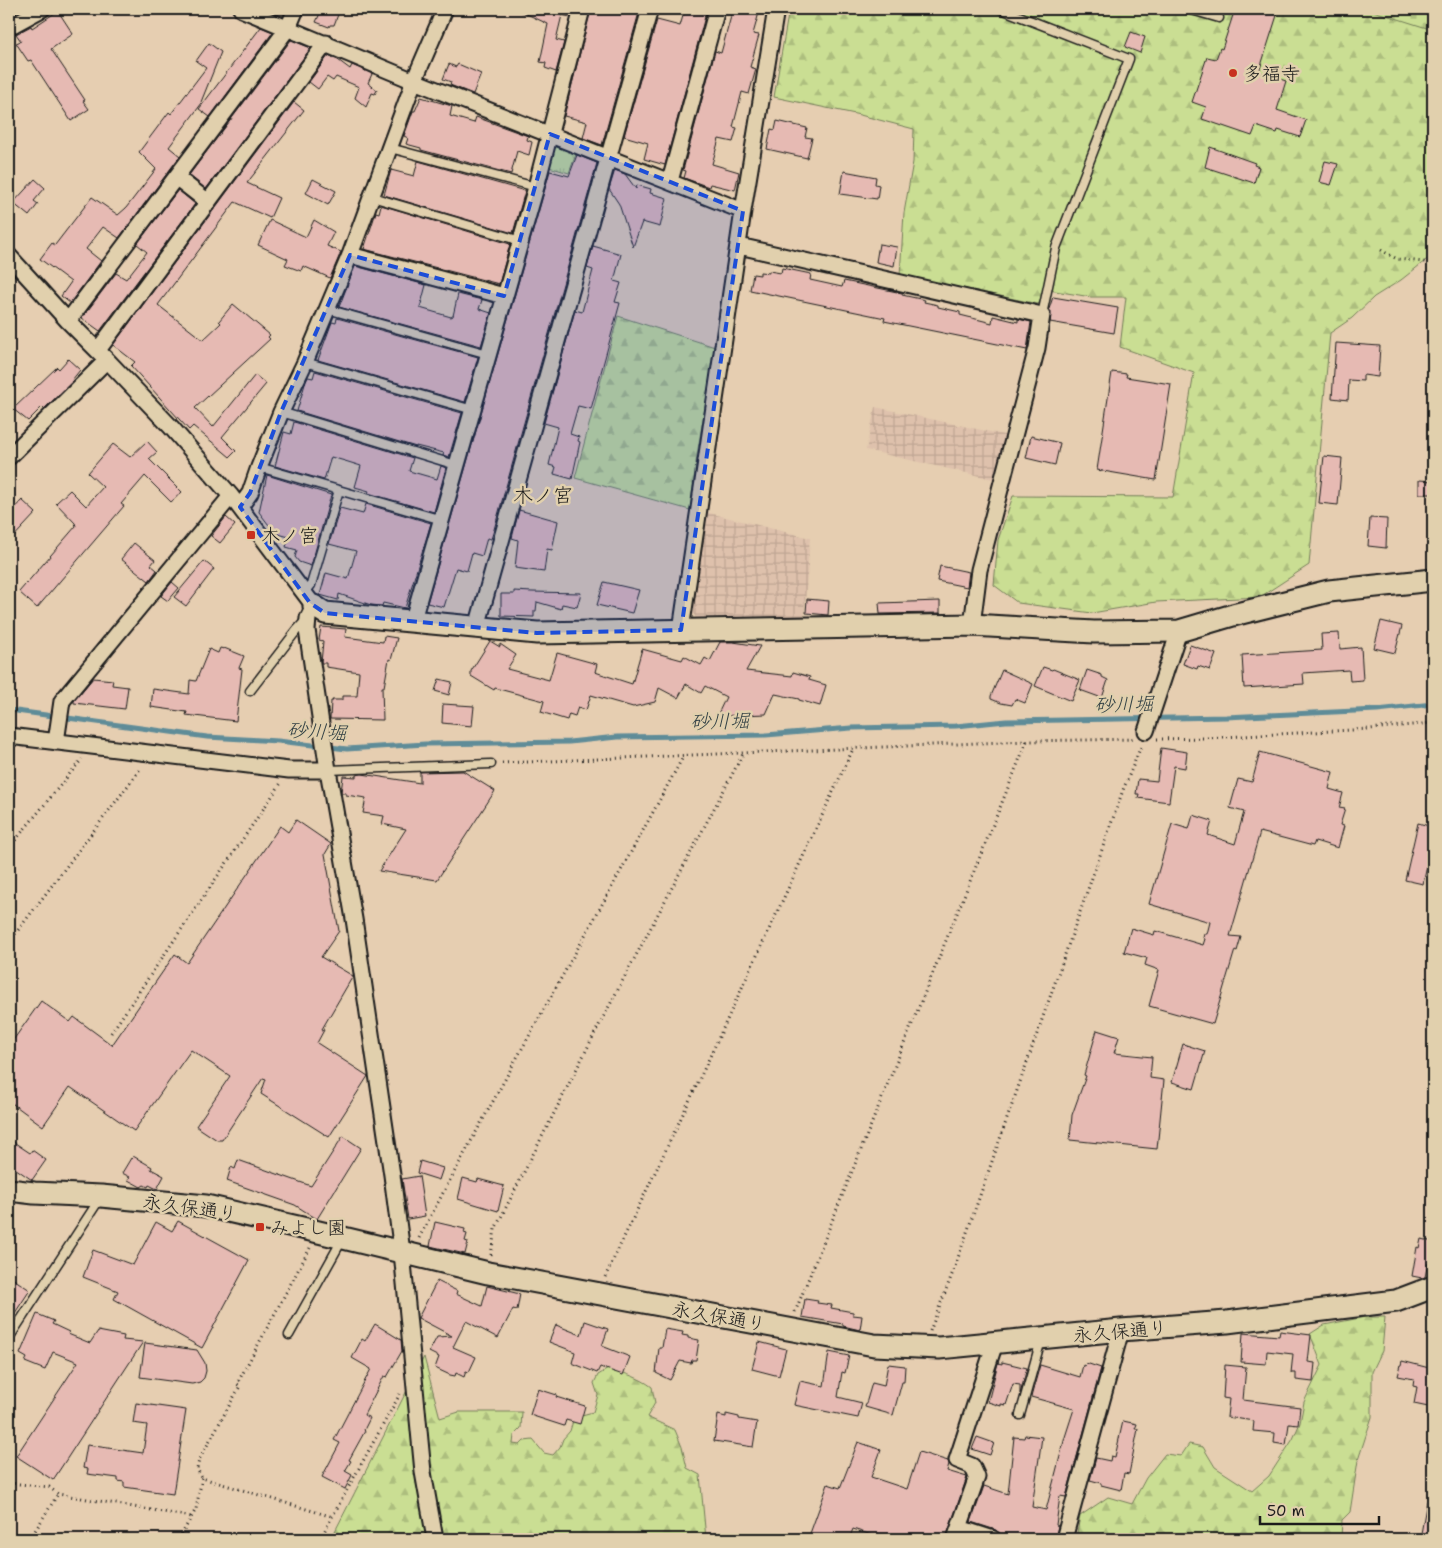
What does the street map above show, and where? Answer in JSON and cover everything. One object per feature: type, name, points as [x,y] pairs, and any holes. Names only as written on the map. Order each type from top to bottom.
[{"type":"street","points":[[9,27],[42,9]]},
{"type":"street","points":[[240,9],[414,81],[743,211]]},
{"type":"street","points":[[68,321],[288,28],[296,9]]},
{"type":"street","points":[[57,739],[62,701],[235,502],[250,493],[281,412],[305,362],[350,255],[414,81],[444,9]]},
{"type":"street","points":[[412,623],[536,187],[582,9]]},
{"type":"street","points":[[476,628],[650,9]]},
{"type":"street","points":[[670,182],[717,9]]},
{"type":"street","points":[[681,630],[743,211],[776,9]]},
{"type":"street","points":[[9,457],[102,356],[208,202],[326,43]]},
{"type":"street","points":[[176,177],[208,202]]},
{"type":"street","points":[[739,246],[1042,315],[1037,348],[979,570],[972,625]]},
{"type":"street","points":[[350,255],[504,296]]},
{"type":"street","points":[[9,256],[170,428],[235,502],[309,606],[325,613],[412,623],[537,633],[972,625],[1094,632],[1179,631],[1233,615],[1329,592],[1433,580]]},
{"type":"street","points":[[309,606],[307,630],[327,767],[354,919],[406,1253],[413,1370],[423,1472],[435,1539]]},
{"type":"street","points":[[1145,735],[1179,631]]},
{"type":"street","points":[[9,736],[57,739],[92,747],[289,770],[327,767]]},
{"type":"street","name":"永久保通り","points":[[9,1190],[102,1196],[206,1206],[488,1273],[874,1345],[939,1348],[1121,1330],[1227,1322],[1396,1301],[1433,1287]]},
{"type":"street","points":[[1064,1539],[1121,1330]]},
{"type":"street","points":[[991,1539],[957,1534],[977,1477],[972,1466],[957,1460],[995,1343]]},
{"type":"lane","points":[[1001,9],[1129,60],[1056,248],[1042,315]]},
{"type":"lane","points":[[1188,9],[1219,18]]},
{"type":"lane","points":[[390,148],[536,187]]},
{"type":"lane","points":[[372,197],[520,241]]},
{"type":"lane","points":[[327,309],[488,354]]},
{"type":"lane","points":[[305,362],[473,410]]},
{"type":"lane","points":[[281,412],[456,465]]},
{"type":"lane","points":[[259,467],[442,520]]},
{"type":"lane","points":[[250,692],[296,630],[309,606],[311,585],[338,490]]},
{"type":"lane","points":[[327,767],[491,764]]},
{"type":"lane","points":[[9,1338],[102,1196]]},
{"type":"lane","points":[[290,1335],[343,1238]]},
{"type":"lane","points":[[1020,1415],[1041,1339]]},
{"type":"path","points":[[1381,250],[1397,259],[1433,264]]},
{"type":"path","points":[[491,764],[683,757],[1145,735],[1206,738],[1369,729],[1433,723]]},
{"type":"path","points":[[924,1348],[953,1272],[1123,790],[1145,735]]},
{"type":"path","points":[[788,1329],[1027,741]]},
{"type":"path","points":[[9,848],[92,747]]},
{"type":"path","points":[[600,1295],[602,1284],[853,749]]},
{"type":"path","points":[[9,942],[136,775],[148,754]]},
{"type":"path","points":[[488,1273],[495,1229],[597,1029],[743,754]]},
{"type":"path","points":[[406,1253],[587,934],[683,757]]},
{"type":"path","points":[[111,1033],[289,770]]},
{"type":"path","points":[[319,1232],[237,1384],[240,1386],[199,1460],[196,1469],[202,1478],[332,1516]]},
{"type":"path","points":[[320,1539],[413,1370]]},
{"type":"path","points":[[178,1539],[196,1509],[202,1478]]},
{"type":"path","points":[[9,1483],[49,1487],[58,1494],[192,1517]]},
{"type":"path","points":[[30,1539],[58,1494]]},
{"type":"highlighted area","points":[[550,134],[743,211],[681,630],[537,633],[325,613],[310,603],[240,507],[250,493],[281,412],[350,255],[504,296]]},
{"type":"shaded area","points":[[875,407],[1009,436],[997,480],[866,450]]},
{"type":"shaded area","points":[[705,512],[810,538],[804,616],[697,618],[689,610]]},
{"type":"green space","points":[[789,9],[1433,9],[1433,259],[1430,257],[1401,280],[1374,297],[1352,318],[1330,333],[1309,565],[1260,597],[1156,602],[1092,613],[1018,603],[994,585],[998,540],[1013,496],[1173,497],[1194,373],[1120,347],[1126,297],[1091,297],[1049,290],[1038,304],[900,275],[904,213],[913,162],[914,129],[860,115],[774,97]]},
{"type":"green space","points":[[1367,9],[1433,9],[1433,30]]},
{"type":"green space","points":[[556,144],[578,149],[569,173],[549,167]]},
{"type":"green space","points":[[618,316],[715,347],[690,510],[575,478]]},
{"type":"green space","points":[[1365,1317],[1385,1317],[1382,1351],[1372,1372],[1372,1417],[1358,1460],[1350,1512],[1342,1520],[1341,1539],[1076,1539],[1080,1516],[1108,1497],[1132,1504],[1146,1478],[1165,1454],[1181,1456],[1189,1444],[1203,1447],[1215,1467],[1252,1491],[1269,1476],[1293,1439],[1300,1423],[1304,1402],[1322,1365],[1310,1334],[1324,1325]]},
{"type":"green space","points":[[424,1357],[440,1418],[459,1412],[522,1412],[521,1428],[514,1435],[513,1444],[520,1445],[524,1441],[533,1440],[544,1453],[553,1455],[570,1431],[573,1421],[578,1416],[593,1412],[598,1395],[594,1383],[598,1375],[610,1368],[637,1378],[652,1387],[655,1403],[647,1417],[675,1430],[682,1447],[687,1468],[700,1475],[706,1539],[331,1539]]},
{"type":"building","points":[[322,9],[331,9],[339,12],[334,25],[329,27],[316,22]]},
{"type":"building","points":[[516,9],[572,9],[570,17],[562,15],[556,40],[564,42],[556,72],[545,68],[546,63],[540,62],[548,24]]},
{"type":"building","points":[[591,9],[640,9],[602,145],[583,138],[587,122],[564,116]]},
{"type":"building","points":[[685,9],[707,9],[665,165],[644,159],[648,143],[624,136],[657,20],[680,26]]},
{"type":"building","points":[[733,9],[760,9],[753,34],[759,35],[750,67],[756,69],[749,94],[742,92],[733,127],[737,128],[733,142],[719,139],[712,164],[739,172],[735,190],[710,184],[709,187],[684,178],[686,171],[683,170],[715,51],[721,53]]},
{"type":"building","name":"多福寺","points":[[1235,9],[1279,9],[1259,72],[1286,81],[1277,110],[1306,120],[1300,137],[1278,130],[1277,133],[1256,126],[1252,136],[1202,119],[1206,107],[1192,102],[1207,57],[1216,59],[1220,48],[1222,49]]},
{"type":"building","points":[[58,11],[73,34],[51,49],[89,109],[71,121],[31,60],[28,61],[16,43],[21,41],[16,34],[31,26],[32,28]]},
{"type":"building","points":[[261,27],[273,32],[210,117],[199,109]]},
{"type":"building","points":[[1131,32],[1145,37],[1140,53],[1125,47]]},
{"type":"building","points":[[291,40],[311,48],[206,189],[189,175]]},
{"type":"building","points":[[209,43],[221,52],[202,103],[169,147],[180,156],[119,238],[103,227],[86,249],[101,261],[70,303],[61,296],[71,282],[40,259],[52,243],[55,245],[92,197],[118,215],[126,208],[156,169],[139,152],[206,68],[196,61]]},
{"type":"building","points":[[328,56],[338,60],[350,69],[352,65],[372,74],[368,83],[377,90],[375,94],[372,93],[366,107],[355,98],[359,87],[336,77],[333,81],[327,77],[318,89],[309,82]]},
{"type":"building","points":[[449,64],[456,67],[458,64],[481,74],[473,94],[450,85],[451,82],[443,79]]},
{"type":"building","points":[[421,97],[452,106],[450,116],[474,123],[476,117],[528,136],[527,140],[532,142],[529,155],[517,151],[511,174],[421,150],[421,148],[406,144],[408,138],[404,136],[413,111],[415,111]]},
{"type":"building","points":[[294,102],[304,110],[247,183],[279,198],[270,218],[235,202],[158,305],[203,340],[221,323],[219,321],[233,304],[270,335],[268,337],[270,339],[195,408],[213,427],[255,375],[266,384],[222,437],[236,451],[230,457],[193,426],[189,430],[131,366],[135,362],[113,345]]},
{"type":"building","points":[[777,121],[807,128],[805,137],[812,138],[807,158],[767,149],[771,129],[775,130]]},
{"type":"building","points":[[1210,147],[1255,163],[1254,165],[1259,167],[1254,183],[1205,167]]},
{"type":"building","points":[[577,155],[597,163],[491,539],[487,538],[482,556],[472,553],[467,571],[456,568],[444,607],[427,603],[550,171],[569,176]]},
{"type":"building","points":[[418,161],[525,191],[513,233],[384,195],[391,170],[414,176]]},
{"type":"building","points":[[1325,161],[1338,164],[1331,185],[1319,182]]},
{"type":"building","points":[[615,170],[625,174],[636,189],[637,185],[651,189],[650,193],[667,198],[660,227],[642,222],[633,247],[619,204],[609,189]]},
{"type":"building","points":[[844,171],[876,177],[875,184],[879,185],[877,199],[840,194]]},
{"type":"building","points":[[35,179],[45,188],[34,201],[38,204],[29,216],[13,203]]},
{"type":"building","points":[[313,179],[336,191],[328,205],[306,193]]},
{"type":"building","points":[[178,190],[195,204],[100,331],[82,318],[116,273],[126,279],[147,252],[137,244]]},
{"type":"building","points":[[381,205],[510,244],[499,284],[364,249],[376,212],[379,213]]},
{"type":"building","points":[[270,220],[306,237],[314,220],[334,232],[327,246],[341,252],[330,278],[303,266],[301,271],[285,265],[288,259],[258,245]]},
{"type":"building","points":[[879,244],[897,247],[894,266],[876,262]]},
{"type":"building","points":[[593,246],[621,254],[614,281],[621,283],[615,302],[620,303],[591,409],[578,406],[570,434],[579,437],[578,441],[580,442],[572,479],[554,474],[556,467],[549,465],[558,427],[544,423],[575,310],[582,312],[593,270],[587,268]]},
{"type":"building","points":[[355,266],[426,285],[420,308],[451,317],[453,316],[458,294],[482,300],[479,309],[491,313],[481,346],[339,307]]},
{"type":"building","points":[[782,268],[811,274],[810,280],[842,287],[844,281],[902,293],[902,295],[938,305],[938,307],[960,312],[960,315],[992,323],[993,316],[1018,322],[1018,319],[1031,322],[1027,350],[884,321],[885,318],[750,290],[753,274],[760,275],[760,272],[769,273],[769,271],[781,273]]},
{"type":"building","points":[[1053,297],[1118,308],[1114,333],[1050,322],[1051,312],[1049,309]]},
{"type":"building","points":[[337,318],[478,357],[465,402],[318,360],[332,322],[336,323]]},
{"type":"building","points":[[1336,343],[1380,346],[1378,377],[1363,375],[1363,381],[1349,380],[1348,400],[1332,398]]},
{"type":"building","points":[[68,359],[80,370],[73,381],[44,409],[42,407],[28,421],[13,409],[57,367],[59,369]]},
{"type":"building","points":[[315,371],[462,413],[449,457],[443,455],[444,453],[416,447],[297,411],[308,377],[313,378]]},
{"type":"building","points":[[1112,372],[1127,374],[1126,377],[1171,384],[1156,480],[1097,470]]},
{"type":"building","points":[[294,422],[413,458],[409,471],[437,479],[441,466],[446,468],[434,512],[368,493],[369,491],[355,487],[361,466],[345,461],[331,457],[324,480],[275,466],[284,432],[291,434]]},
{"type":"building","points":[[1031,436],[1060,443],[1055,465],[1026,458]]},
{"type":"building","points":[[147,441],[157,452],[149,459],[182,492],[171,502],[145,476],[121,504],[124,506],[37,608],[19,592],[76,526],[56,503],[70,490],[86,506],[103,487],[88,473],[113,444],[130,457]]},
{"type":"building","points":[[1324,456],[1342,458],[1338,505],[1319,503]]},
{"type":"building","points":[[267,475],[331,495],[311,566],[299,562],[295,557],[297,550],[286,547],[289,537],[275,533],[259,512]]},
{"type":"building","points":[[1419,480],[1433,481],[1433,494],[1419,494]]},
{"type":"building","points":[[22,500],[36,513],[9,542],[9,514]]},
{"type":"building","points":[[366,504],[431,523],[405,608],[383,603],[382,606],[371,605],[339,594],[338,600],[320,595],[326,573],[348,579],[356,551],[329,544],[340,508],[363,514]]},
{"type":"building","points":[[519,510],[558,521],[552,550],[547,549],[544,572],[515,568],[518,540],[512,538]]},
{"type":"building","points":[[226,517],[235,525],[220,543],[211,536]]},
{"type":"building","points":[[1370,518],[1387,519],[1386,548],[1368,546]]},
{"type":"building","points":[[134,543],[155,560],[151,565],[157,570],[149,581],[121,559]]},
{"type":"building","points":[[204,561],[214,569],[186,606],[174,597]]},
{"type":"building","points":[[940,566],[969,572],[967,587],[937,581]]},
{"type":"building","points":[[172,582],[179,588],[168,601],[161,596]]},
{"type":"building","points":[[604,582],[639,590],[632,613],[597,605]]},
{"type":"building","points":[[514,591],[581,593],[577,607],[562,604],[561,609],[537,602],[534,617],[501,616],[501,594],[514,594]]},
{"type":"building","points":[[807,599],[829,601],[828,615],[806,613]]},
{"type":"building","points":[[940,601],[940,613],[880,614],[879,603]]},
{"type":"building","points":[[1381,621],[1402,626],[1395,653],[1374,648]]},
{"type":"building","points":[[321,627],[346,629],[345,637],[383,642],[384,636],[397,638],[391,660],[389,659],[384,687],[382,687],[383,720],[330,719],[332,700],[342,700],[342,696],[357,696],[359,672],[326,667],[326,663],[321,663],[323,641],[319,640]]},
{"type":"building","points":[[1339,633],[1340,649],[1361,647],[1363,680],[1350,681],[1349,670],[1303,673],[1304,684],[1244,688],[1242,655],[1322,650],[1321,634]]},
{"type":"building","points":[[490,641],[500,647],[500,644],[516,655],[507,669],[549,680],[557,653],[597,664],[595,672],[632,684],[642,649],[682,660],[684,656],[701,665],[705,658],[710,661],[720,642],[733,642],[760,646],[746,671],[792,676],[793,672],[810,677],[809,680],[826,685],[820,706],[775,694],[766,714],[717,716],[726,697],[705,686],[701,693],[686,684],[678,698],[659,688],[655,702],[633,707],[591,695],[586,710],[578,707],[575,716],[569,714],[567,720],[541,712],[544,701],[495,688],[494,690],[471,676],[471,671]]},
{"type":"building","points":[[1190,645],[1216,654],[1210,670],[1198,666],[1197,669],[1183,664]]},
{"type":"building","points":[[220,648],[244,656],[239,668],[242,669],[236,721],[186,715],[187,712],[151,707],[153,689],[189,694],[190,680],[196,681],[209,649],[218,653]]},
{"type":"building","points":[[1043,667],[1080,680],[1071,701],[1035,686]]},
{"type":"building","points":[[1002,670],[1033,684],[1025,703],[1015,699],[1012,705],[991,699]]},
{"type":"building","points":[[1087,670],[1102,675],[1102,677],[1108,680],[1102,698],[1080,690]]},
{"type":"building","points":[[93,678],[113,680],[112,685],[128,687],[125,709],[74,703]]},
{"type":"building","points":[[439,679],[452,682],[449,695],[435,691]]},
{"type":"building","points":[[443,704],[474,706],[472,726],[442,723]]},
{"type":"building","points":[[1161,748],[1187,752],[1185,768],[1174,766],[1169,802],[1138,798],[1139,794],[1136,794],[1138,779],[1157,781]]},
{"type":"building","points":[[1260,752],[1333,772],[1329,789],[1343,793],[1339,808],[1345,809],[1340,825],[1344,826],[1338,848],[1315,841],[1313,846],[1260,832],[1230,936],[1241,937],[1237,951],[1235,950],[1213,1024],[1149,1006],[1159,970],[1145,965],[1147,958],[1124,952],[1131,928],[1154,935],[1155,931],[1203,945],[1204,934],[1207,934],[1210,922],[1149,904],[1172,824],[1189,829],[1193,815],[1212,821],[1208,835],[1235,844],[1244,812],[1230,808],[1238,779],[1252,782]]},
{"type":"building","points":[[463,771],[495,791],[437,880],[379,871],[406,829],[382,824],[384,816],[363,813],[366,798],[341,793],[343,776],[356,777],[356,775],[362,774],[420,783],[420,772]]},
{"type":"building","points":[[296,820],[331,844],[325,854],[339,931],[321,957],[353,976],[322,1029],[324,1030],[317,1043],[368,1076],[329,1137],[261,1094],[266,1079],[263,1078],[222,1140],[217,1140],[196,1126],[230,1076],[191,1050],[134,1131],[70,1087],[43,1126],[9,1101],[9,1046],[41,1001],[70,1022],[74,1017],[112,1045],[175,954],[187,963],[280,826],[288,832]]},
{"type":"building","points":[[1418,823],[1433,827],[1433,839],[1423,884],[1405,880]]},
{"type":"building","points":[[1097,1030],[1119,1037],[1114,1053],[1152,1057],[1150,1078],[1164,1080],[1157,1149],[1070,1140],[1072,1115],[1086,1076],[1084,1075]]},
{"type":"building","points":[[1183,1044],[1205,1051],[1194,1089],[1172,1082]]},
{"type":"building","points":[[343,1136],[361,1148],[317,1219],[295,1205],[227,1181],[231,1167],[235,1169],[238,1160],[311,1186]]},
{"type":"building","points":[[9,1139],[30,1153],[32,1150],[46,1160],[32,1180],[9,1164]]},
{"type":"building","points":[[133,1156],[164,1176],[157,1189],[149,1185],[148,1187],[144,1185],[141,1187],[128,1180],[130,1177],[122,1173]]},
{"type":"building","points":[[420,1161],[443,1168],[439,1180],[417,1173]]},
{"type":"building","points":[[419,1176],[425,1216],[408,1219],[402,1179]]},
{"type":"building","points":[[463,1178],[477,1182],[478,1179],[504,1186],[498,1211],[458,1199]]},
{"type":"building","points":[[178,1221],[249,1260],[202,1348],[114,1299],[118,1291],[83,1277],[93,1250],[133,1265],[156,1222],[172,1231]]},
{"type":"building","points":[[435,1222],[465,1229],[464,1233],[467,1234],[465,1241],[468,1242],[465,1254],[430,1246]]},
{"type":"building","points":[[1421,1239],[1433,1242],[1433,1264],[1428,1263],[1425,1277],[1422,1278],[1412,1276],[1417,1247],[1419,1248]]},
{"type":"building","points":[[9,1276],[30,1290],[9,1322]]},
{"type":"building","points":[[437,1281],[457,1291],[456,1294],[482,1306],[487,1286],[520,1294],[517,1310],[513,1309],[498,1338],[466,1321],[453,1347],[476,1357],[469,1372],[466,1371],[464,1377],[456,1373],[455,1376],[450,1375],[435,1368],[439,1357],[429,1352],[437,1337],[452,1336],[418,1318]]},
{"type":"building","points":[[805,1299],[832,1305],[831,1308],[853,1312],[853,1315],[862,1316],[860,1330],[843,1326],[843,1324],[802,1317]]},
{"type":"building","points":[[37,1314],[54,1321],[52,1324],[69,1332],[68,1334],[90,1343],[98,1331],[124,1336],[123,1340],[143,1342],[53,1480],[16,1456],[78,1362],[53,1352],[45,1370],[25,1362],[27,1358],[20,1354]]},
{"type":"building","points":[[585,1321],[608,1329],[602,1346],[630,1357],[623,1375],[600,1367],[597,1373],[572,1363],[575,1352],[549,1342],[556,1325],[581,1335]]},
{"type":"building","points":[[375,1324],[401,1340],[402,1351],[387,1377],[384,1376],[364,1415],[370,1418],[345,1471],[352,1475],[345,1489],[322,1477],[340,1443],[334,1440],[371,1369],[352,1358],[362,1339],[365,1341]]},
{"type":"building","points":[[665,1329],[683,1332],[682,1335],[688,1336],[688,1338],[699,1340],[696,1360],[692,1360],[691,1363],[680,1361],[670,1380],[656,1373],[659,1348],[662,1348]]},
{"type":"building","points":[[1280,1331],[1311,1335],[1308,1362],[1315,1363],[1313,1382],[1296,1380],[1296,1373],[1291,1373],[1293,1354],[1267,1351],[1266,1364],[1241,1362],[1243,1333],[1279,1336]]},
{"type":"building","points":[[759,1342],[786,1349],[779,1376],[752,1369]]},
{"type":"building","points":[[145,1343],[197,1350],[205,1363],[206,1371],[204,1378],[200,1382],[192,1384],[140,1377]]},
{"type":"building","points":[[829,1352],[849,1356],[845,1373],[842,1372],[838,1397],[862,1403],[858,1418],[794,1405],[800,1381],[824,1386]]},
{"type":"building","points":[[1402,1361],[1433,1369],[1433,1408],[1414,1404],[1417,1387],[1413,1386],[1414,1379],[1398,1376]]},
{"type":"building","points":[[1002,1362],[1027,1368],[1020,1394],[1020,1385],[1013,1384],[1006,1405],[1001,1404],[1001,1406],[988,1402],[998,1363],[1002,1364]]},
{"type":"building","points":[[1086,1363],[1101,1368],[1066,1497],[1060,1496],[1055,1539],[1016,1539],[1001,1535],[996,1530],[971,1522],[984,1486],[1008,1494],[1014,1437],[1024,1438],[1025,1435],[1042,1437],[1032,1507],[1046,1510],[1074,1409],[1031,1397],[1040,1365],[1080,1377],[1083,1365],[1085,1366]]},
{"type":"building","points":[[888,1364],[905,1366],[904,1382],[902,1382],[893,1415],[865,1407],[872,1383],[884,1386]]},
{"type":"building","points":[[1225,1365],[1246,1367],[1243,1400],[1300,1407],[1298,1425],[1289,1424],[1286,1445],[1274,1443],[1275,1433],[1253,1431],[1254,1421],[1227,1417],[1229,1399],[1223,1398]]},
{"type":"building","points":[[538,1389],[585,1406],[580,1424],[566,1420],[564,1426],[530,1415]]},
{"type":"building","points":[[136,1403],[186,1410],[173,1494],[124,1487],[124,1482],[118,1481],[118,1478],[87,1474],[88,1469],[83,1468],[87,1445],[143,1453],[147,1425],[133,1423]]},
{"type":"building","points":[[726,1414],[739,1417],[739,1419],[757,1422],[753,1447],[714,1441],[718,1415],[726,1417]]},
{"type":"building","points":[[1123,1421],[1137,1424],[1135,1429],[1138,1429],[1129,1474],[1124,1473],[1121,1490],[1090,1480],[1096,1458],[1110,1461],[1111,1456],[1115,1457]]},
{"type":"building","points":[[977,1437],[994,1443],[990,1455],[972,1449]]},
{"type":"building","points":[[858,1442],[881,1450],[871,1477],[907,1489],[919,1452],[948,1461],[947,1471],[967,1477],[946,1539],[884,1539],[853,1529],[849,1539],[808,1539],[828,1484],[840,1488]]},
{"type":"building","points":[[1427,1501],[1433,1502],[1433,1539],[1420,1539]]},
{"type":"waterway","name":"砂川堀","points":[[9,710],[207,737],[278,741],[347,749],[425,744],[569,742],[617,737],[766,735],[851,728],[956,726],[1006,721],[1226,717],[1377,710],[1433,704]]},
{"type":"place","name":"多福寺","points":[[1233,73]]},
{"type":"place","name":"木ノ宮","points":[[251,535]]},
{"type":"place","name":"みよし園","points":[[260,1227]]},
{"type":"district","name":"木ノ宮","points":[[543,495]]}]
